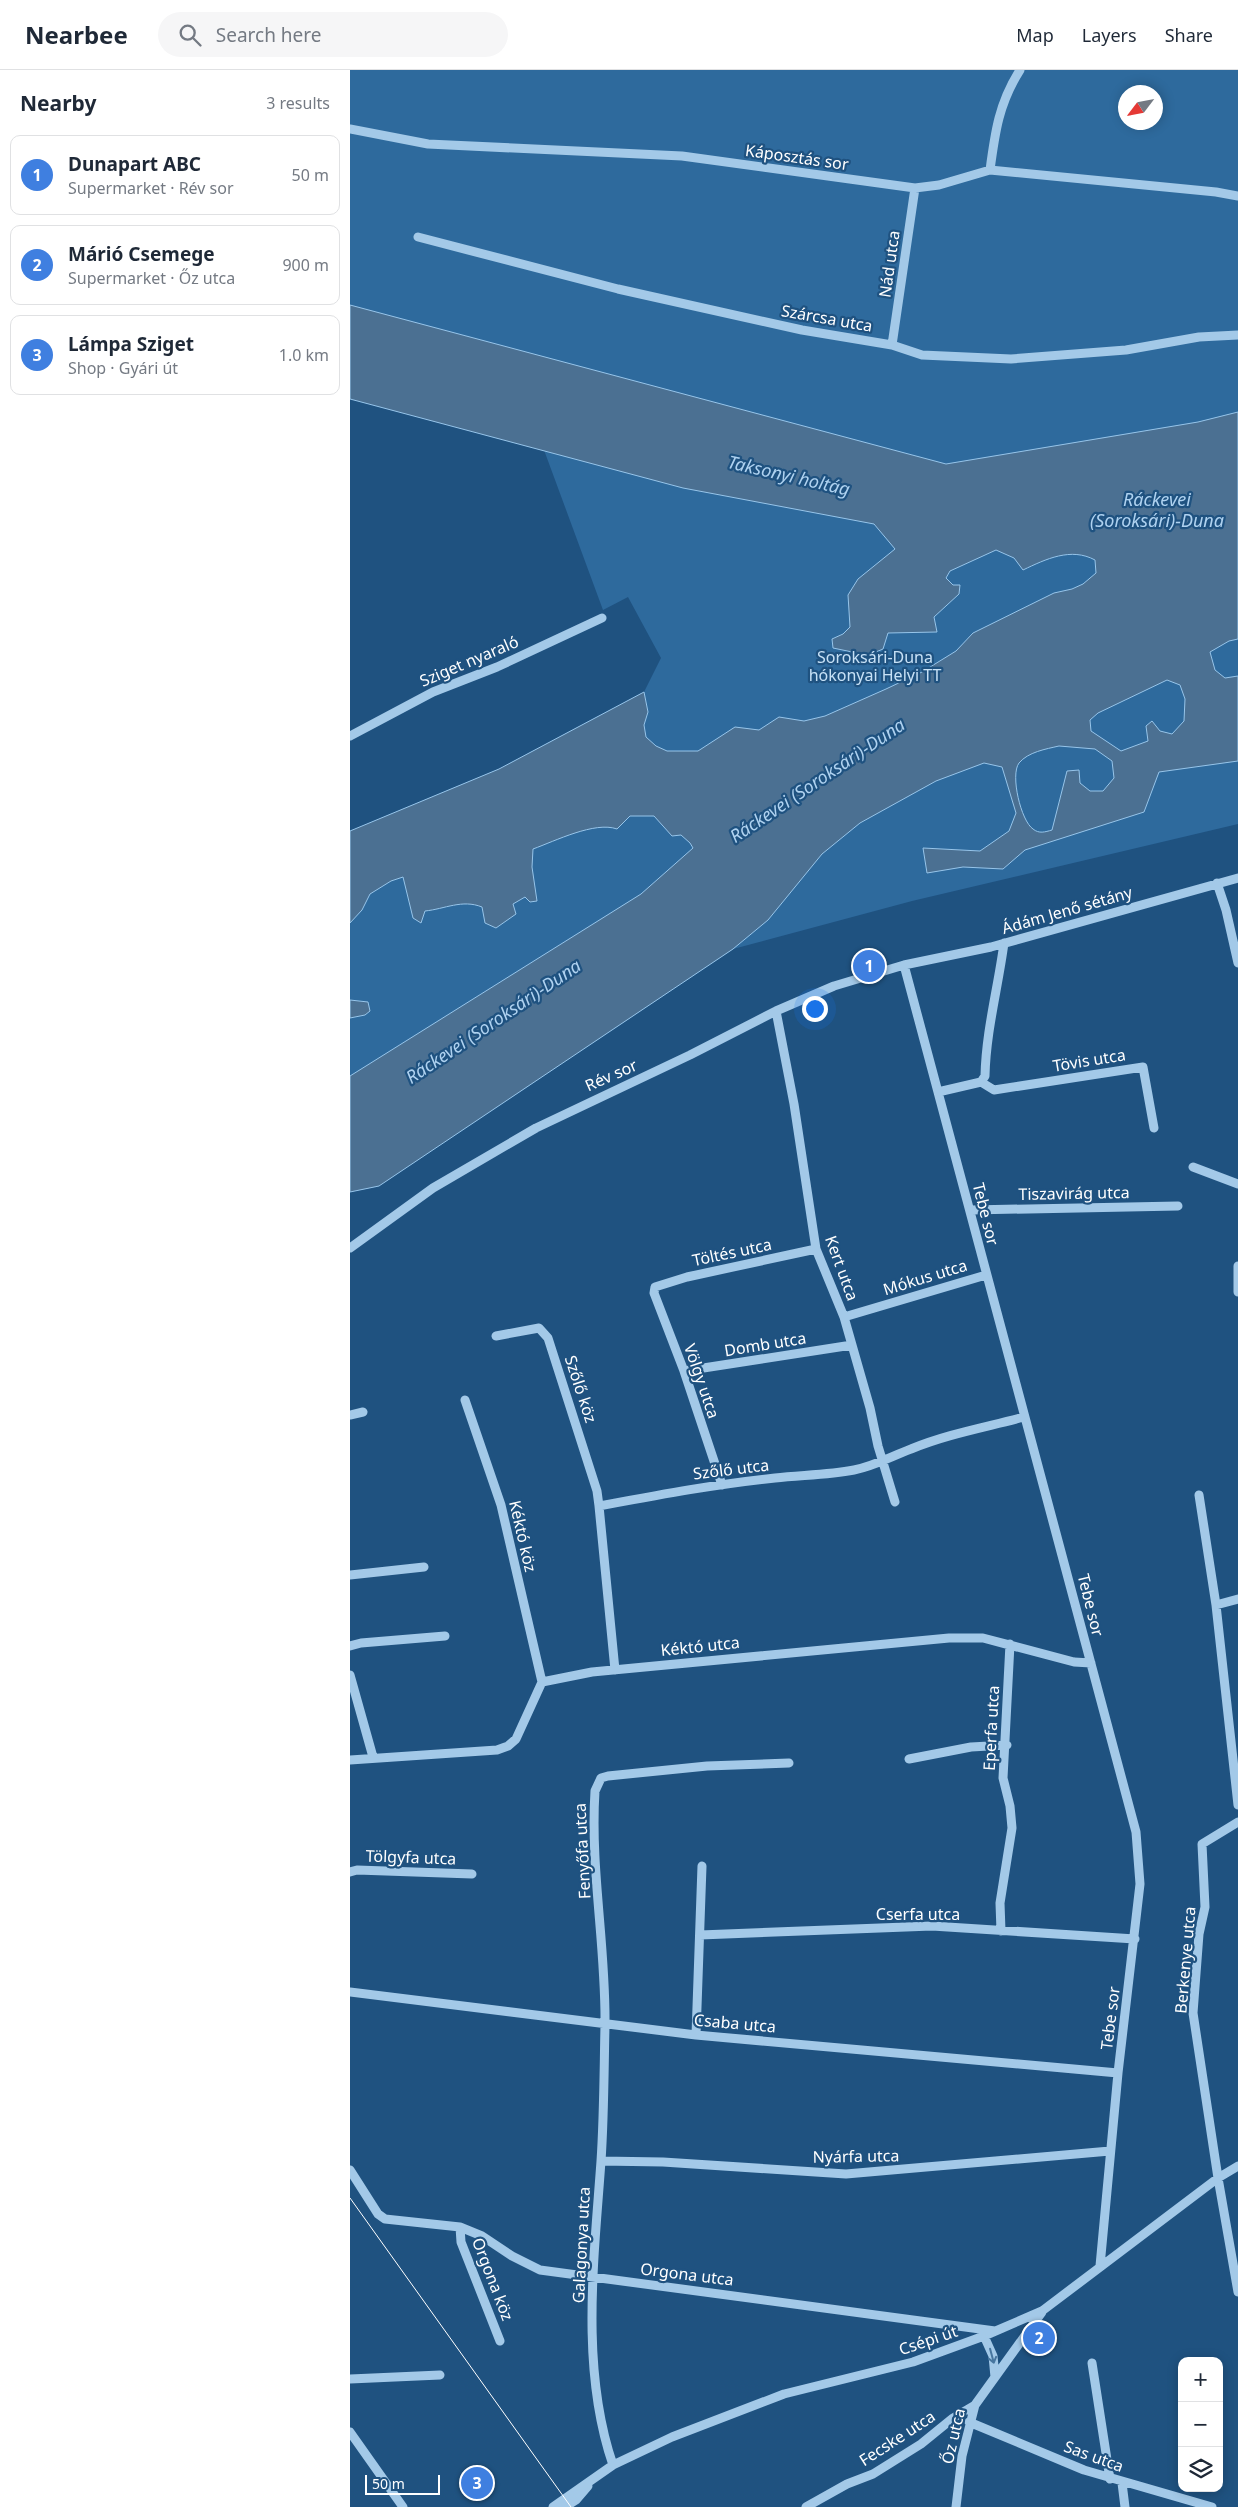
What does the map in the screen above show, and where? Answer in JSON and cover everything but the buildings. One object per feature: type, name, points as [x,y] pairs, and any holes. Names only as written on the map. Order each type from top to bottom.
[{"type":"street","points":[[990,170],[996,123],[1007,90],[1020,70]]},
{"type":"street","name":"Káposztás sor","points":[[350,129],[428,144],[682,156],[916,188],[939,184],[990,170],[1216,192],[1238,196]]},
{"type":"street","name":"Nád utca","points":[[892,345],[916,188]]},
{"type":"street","name":"Szárcsa utca","points":[[418,237],[693,307],[802,330],[892,345],[922,355],[1011,359],[1126,350],[1199,337],[1238,335]]},
{"type":"street","name":"Sziget nyaraló","points":[[350,736],[433,692],[496,667],[602,618]]},
{"type":"street","name":"Ádám Jenő sétány","points":[[904,965],[1004,943],[1238,878]]},
{"type":"street","points":[[1216,883],[1226,910],[1238,963]]},
{"type":"street","points":[[981,1082],[985,1076],[990,1020],[997,994],[1004,943]]},
{"type":"street","name":"Rév sor","points":[[350,1248],[434,1188],[574,1108],[690,1055],[776,1011],[834,986],[904,965]]},
{"type":"street","name":"Tebe sor","points":[[904,965],[1136,1832],[1140,1884],[1118,2072],[1100,2266]]},
{"type":"street","name":"Kert utca","points":[[776,1011],[796,1113],[816,1249],[844,1317],[895,1502]]},
{"type":"street","name":"Tövis utca","points":[[938,1092],[981,1082],[994,1090],[1144,1067],[1154,1128]]},
{"type":"street","points":[[1194,1167],[1238,1184]]},
{"type":"street","name":"Tiszavirág utca","points":[[971,1210],[1178,1206]]},
{"type":"street","name":"Töltés utca","points":[[655,1287],[687,1277],[816,1249]]},
{"type":"street","points":[[1238,1266],[1238,1292]]},
{"type":"street","name":"Mókus utca","points":[[844,1317],[986,1275]]},
{"type":"street","name":"Völgy utca","points":[[655,1287],[654,1294],[684,1372],[722,1486]]},
{"type":"street","name":"Szőlő köz","points":[[496,1336],[540,1328],[548,1338],[595,1482],[599,1506]]},
{"type":"street","name":"Domb utca","points":[[684,1372],[852,1345]]},
{"type":"street","name":"Kéktó köz","points":[[465,1400],[501,1505],[542,1682]]},
{"type":"street","points":[[350,1415],[363,1412]]},
{"type":"street","name":"Szőlő utca","points":[[599,1506],[681,1490],[776,1478],[827,1475],[883,1462],[911,1448],[1024,1416]]},
{"type":"street","points":[[1199,1495],[1216,1605],[1238,1805]]},
{"type":"street","points":[[599,1506],[615,1670]]},
{"type":"street","points":[[350,1575],[424,1567]]},
{"type":"street","points":[[1216,1605],[1238,1599]]},
{"type":"street","points":[[350,1646],[361,1643],[445,1636]]},
{"type":"street","name":"Kéktó utca","points":[[542,1682],[615,1670],[921,1639],[983,1638],[1074,1662],[1090,1663]]},
{"type":"street","name":"Eperfa utca","points":[[1001,1931],[1000,1903],[1012,1828],[1010,1806],[1003,1778],[1010,1644]]},
{"type":"street","points":[[350,1675],[374,1757]]},
{"type":"street","points":[[350,1760],[497,1750],[508,1746],[516,1739],[522,1729],[542,1682]]},
{"type":"street","points":[[909,1759],[971,1747],[1006,1745]]},
{"type":"street","name":"Fenyőfa utca","points":[[605,2024],[600,1907],[595,1877],[594,1811],[597,1782],[601,1778],[608,1776],[707,1766],[789,1763]]},
{"type":"street","name":"Berkenye utca","points":[[1218,2178],[1194,2013],[1199,1934],[1205,1907],[1202,1844],[1238,1822]]},
{"type":"street","points":[[696,2035],[702,1866]]},
{"type":"street","name":"Tölgyfa utca","points":[[350,1872],[357,1870],[472,1874]]},
{"type":"street","name":"Cserfa utca","points":[[700,1935],[766,1934],[912,1926],[1059,1933],[1135,1939]]},
{"type":"street","name":"Csaba utca","points":[[350,1992],[696,2035],[1118,2072]]},
{"type":"street","name":"Galagonya utca","points":[[605,2024],[601,2161],[592,2277],[596,2378],[600,2417],[613,2465]]},
{"type":"street","name":"Nyárfa utca","points":[[601,2161],[663,2162],[846,2174],[963,2166],[1110,2151]]},
{"type":"street","name":"Csépi út","points":[[553,2507],[613,2465],[672,2437],[784,2394],[913,2362],[984,2336],[1042,2311],[1218,2178],[1238,2166]]},
{"type":"street","name":"Orgona utca","points":[[350,2170],[373,2207],[385,2219],[460,2227],[482,2236],[512,2256],[540,2270],[995,2331]]},
{"type":"street","points":[[1218,2178],[1238,2292]]},
{"type":"street","name":"Orgona köz","points":[[460,2227],[461,2242],[500,2341]]},
{"type":"street","name":"Őz utca","points":[[956,2507],[962,2456],[969,2422],[975,2405],[1042,2311]]},
{"type":"street","points":[[984,2336],[993,2356],[995,2377]]},
{"type":"street","points":[[1092,2364],[1110,2479]]},
{"type":"street","points":[[350,2379],[440,2375]]},
{"type":"street","name":"Fecske utca","points":[[806,2507],[847,2484],[873,2474],[921,2444],[953,2418],[975,2405]]},
{"type":"street","name":"Sas utca","points":[[969,2422],[1084,2470],[1122,2483],[1212,2507]]},
{"type":"street","points":[[350,2432],[403,2507]]},
{"type":"street","name":"Csépi út","points":[[565,2507],[576,2500],[595,2478]]},
{"type":"street","points":[[1122,2483],[1125,2507]]},
{"type":"green space","name":"Soroksári-Duna hókonyai Helyi TT","points":[[350,70],[1238,70],[1238,824],[912,901],[733,949],[379,1186],[350,1192],[350,831],[499,769],[644,692],[661,658],[628,597],[603,610],[544,450],[350,399]]},
{"type":"water","name":"Ráckevei (Soroksári)-Duna","points":[[350,305],[946,464],[1198,422],[1238,412],[1238,639],[1229,641],[1210,652],[1215,670],[1225,678],[1238,676],[1238,761],[1159,772],[1144,812],[1025,850],[1003,869],[963,867],[927,873],[923,848],[980,851],[1009,831],[1016,813],[1002,767],[984,763],[936,781],[860,823],[822,854],[768,920],[733,949],[379,1186],[350,1192],[350,1076],[641,894],[693,848],[681,835],[672,836],[654,816],[630,816],[617,829],[608,827],[587,830],[533,849],[532,867],[537,901],[530,902],[525,897],[513,904],[516,914],[496,928],[485,923],[482,907],[467,904],[425,911],[421,923],[413,918],[403,877],[391,881],[370,894],[362,910],[350,923],[350,831],[499,769],[644,692],[648,712],[644,725],[646,737],[656,746],[667,751],[698,751],[735,727],[759,730],[779,717],[804,721],[825,716],[922,672],[956,651],[973,633],[1054,593],[1072,589],[1083,584],[1096,573],[1095,560],[1086,556],[1059,556],[1023,570],[1014,558],[996,550],[950,571],[946,578],[953,585],[960,585],[959,594],[934,617],[937,632],[888,633],[883,649],[864,657],[857,653],[833,648],[832,639],[843,634],[850,627],[848,595],[858,579],[895,549],[874,524],[683,488],[350,399]],"holes":[[[1167,680],[1180,685],[1185,699],[1184,721],[1172,734],[1160,731],[1152,721],[1146,726],[1148,741],[1121,751],[1091,731],[1090,720],[1098,713]],[[1059,746],[1095,749],[1112,761],[1114,778],[1103,791],[1090,791],[1080,783],[1079,770],[1067,771],[1052,830],[1038,832],[1033,829],[1024,817],[1016,787],[1017,769],[1019,763],[1027,756]]]},
{"type":"water","points":[[350,1000],[368,1002],[370,1011],[365,1015],[350,1018]]},
{"type":"tram line","points":[[350,2198],[571,2507]]},
{"type":"place","name":"Dunapart ABC","points":[[869,966]]},
{"type":"place","name":"Márió Csemege","points":[[1039,2338]]},
{"type":"place","name":"Lámpa Sziget","points":[[477,2483]]},
{"type":"water label","name":"Taksonyi holtág","points":[[789,475]]}]
